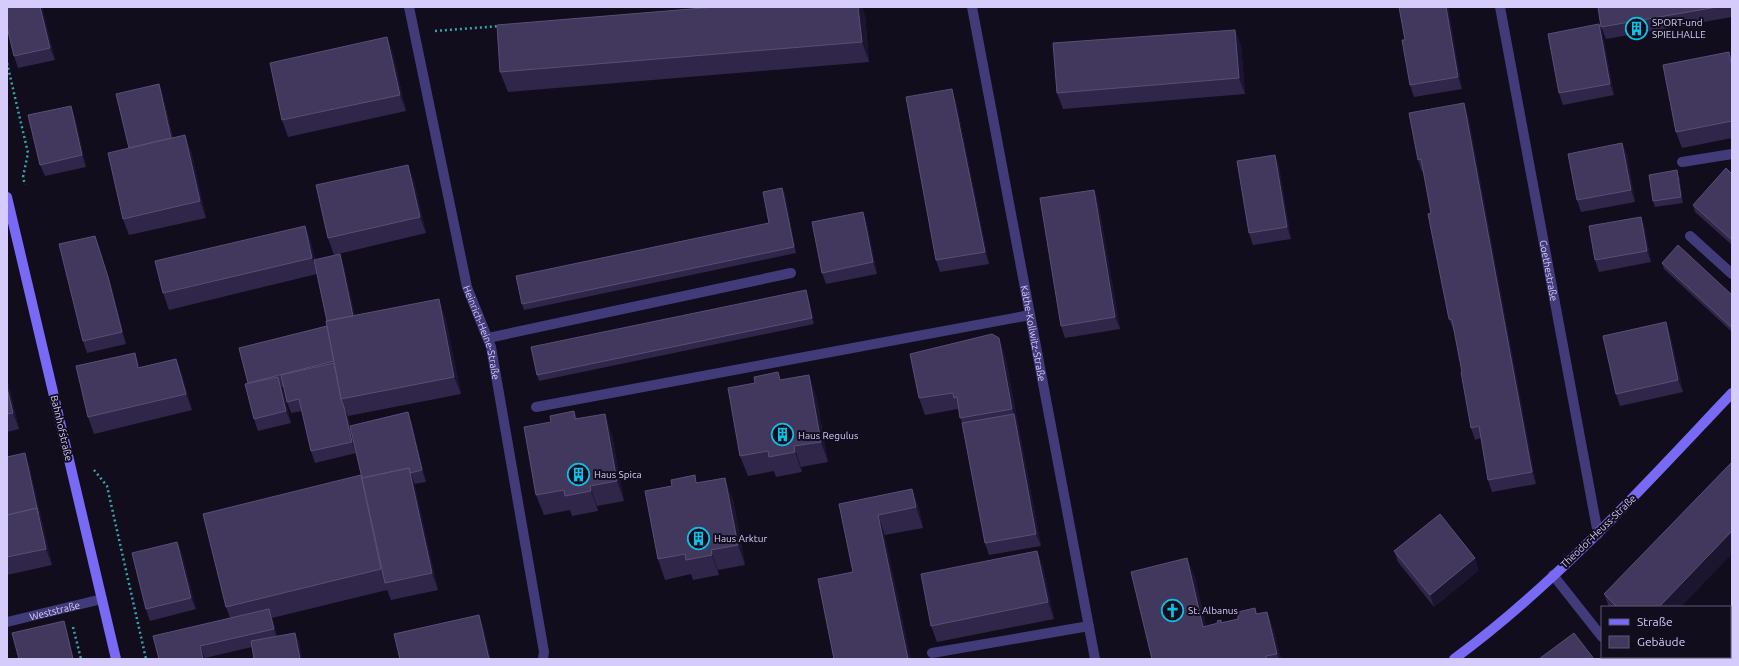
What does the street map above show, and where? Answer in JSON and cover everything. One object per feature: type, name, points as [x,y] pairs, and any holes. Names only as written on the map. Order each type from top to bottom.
[{"type":"street","name":"Heinrich-Heine-Straße","points":[[409,7],[467,288],[491,347],[544,652],[543,659]]},
{"type":"street","name":"Käthe-Kollwitz-Straße","points":[[972,7],[1095,659]]},
{"type":"street","name":"Goethestraße","points":[[1500,7],[1598,534]]},
{"type":"street","points":[[1682,162],[1732,154]]},
{"type":"street","name":"Bahnhofstraße","points":[[7,197],[116,659]]},
{"type":"street","points":[[1690,236],[1732,274]]},
{"type":"street","points":[[488,338],[791,273]]},
{"type":"street","points":[[536,407],[1030,315]]},
{"type":"street","name":"Theodor-Heuss-Straße","points":[[1454,659],[1488,634],[1598,534],[1732,393]]},
{"type":"street","points":[[1553,575],[1601,636]]},
{"type":"street","name":"Weststraße","points":[[7,622],[102,599]]},
{"type":"street","points":[[932,654],[1089,626]]},
{"type":"path","points":[[415,33],[502,26]]},
{"type":"path","points":[[7,63],[28,153],[23,177],[27,193]]},
{"type":"path","points":[[92,468],[107,486],[146,659]]},
{"type":"path","points":[[72,625],[81,659]]},
{"type":"building","points":[[7,7],[40,7],[50,48],[14,56],[7,27]]},
{"type":"building","points":[[715,7],[858,7],[862,42],[500,72],[497,25]]},
{"type":"building","points":[[1399,7],[1446,7],[1458,77],[1410,85],[1402,40],[1405,40]]},
{"type":"building","points":[[1598,7],[1717,7],[1601,27]]},
{"type":"building","points":[[1599,24],[1610,84],[1559,93],[1548,34]]},
{"type":"building","points":[[1235,30],[1239,78],[1057,93],[1053,43]]},
{"type":"building","points":[[387,37],[400,95],[282,120],[270,63]]},
{"type":"building","points":[[1729,52],[1732,67],[1732,121],[1676,132],[1663,65]]},
{"type":"building","points":[[159,84],[171,138],[129,148],[116,94]]},
{"type":"building","points":[[952,89],[985,252],[936,260],[906,97]]},
{"type":"building","points":[[1464,103],[1532,472],[1488,480],[1479,426],[1471,428],[1452,320],[1449,319],[1428,214],[1431,213],[1421,159],[1418,160],[1409,113]]},
{"type":"building","points":[[71,106],[82,155],[40,165],[28,115]]},
{"type":"building","points":[[185,135],[200,201],[123,219],[108,153]]},
{"type":"building","points":[[1622,143],[1631,190],[1577,200],[1568,154]]},
{"type":"building","points":[[1275,155],[1287,227],[1249,233],[1237,161]]},
{"type":"building","points":[[408,165],[420,217],[328,238],[316,185]]},
{"type":"building","points":[[1726,168],[1732,174],[1732,240],[1693,205]]},
{"type":"building","points":[[1677,170],[1681,197],[1653,201],[1649,175]]},
{"type":"building","points":[[782,188],[794,247],[522,304],[516,276],[769,223],[763,192]]},
{"type":"building","points":[[1094,190],[1115,317],[1061,326],[1040,198]]},
{"type":"building","points":[[863,212],[873,262],[822,273],[812,222]]},
{"type":"building","points":[[1641,217],[1647,251],[1595,260],[1589,226]]},
{"type":"building","points":[[305,226],[312,258],[163,293],[155,261]]},
{"type":"building","points":[[95,236],[108,277],[122,332],[83,341],[59,244]]},
{"type":"building","points":[[1678,245],[1732,295],[1732,328],[1662,263]]},
{"type":"building","points":[[340,254],[353,316],[327,321],[314,260]]},
{"type":"building","points":[[806,290],[812,318],[537,375],[531,347]]},
{"type":"building","points":[[439,299],[454,377],[341,399],[326,321]]},
{"type":"building","points":[[1666,322],[1678,380],[1616,394],[1603,336]]},
{"type":"building","points":[[327,326],[334,361],[248,383],[239,348]]},
{"type":"building","points":[[992,334],[999,338],[1012,409],[960,418],[957,397],[954,398],[953,393],[919,398],[910,354]]},
{"type":"building","points":[[135,353],[138,368],[176,359],[186,394],[88,417],[76,366]]},
{"type":"building","points":[[334,363],[352,442],[311,451],[299,399],[287,402],[281,375]]},
{"type":"building","name":"Haus Regulus","points":[[778,372],[780,380],[809,375],[821,442],[794,446],[795,452],[769,457],[768,451],[740,456],[728,388],[755,383],[754,377]]},
{"type":"building","points":[[278,377],[286,411],[254,419],[245,384]]},
{"type":"building","points":[[7,388],[13,413],[7,414]]},
{"type":"building","name":"Haus Spica","points":[[574,411],[575,419],[605,414],[617,481],[590,486],[591,491],[565,496],[564,490],[536,495],[524,427],[551,422],[550,416]]},
{"type":"building","points":[[408,412],[422,470],[410,473],[409,468],[362,478],[350,426]]},
{"type":"building","points":[[1014,414],[1036,534],[985,543],[962,423]]},
{"type":"building","points":[[25,453],[37,508],[7,515],[7,457]]},
{"type":"building","points":[[1732,462],[1732,531],[1660,606],[1616,606],[1604,594]]},
{"type":"building","points":[[409,468],[432,573],[385,583],[362,478]]},
{"type":"building","points":[[361,475],[381,569],[226,607],[203,514]]},
{"type":"building","name":"Haus Arktur","points":[[695,475],[696,483],[725,478],[738,545],[711,550],[712,555],[686,560],[685,554],[658,559],[645,491],[672,486],[671,480]]},
{"type":"building","points":[[912,489],[916,507],[878,515],[908,659],[834,659],[818,579],[853,572],[839,504]]},
{"type":"building","points":[[37,508],[46,549],[7,557],[7,515]]},
{"type":"building","points":[[1440,514],[1475,558],[1430,595],[1394,551]]},
{"type":"building","points":[[177,542],[191,598],[146,609],[132,553]]},
{"type":"building","points":[[1037,551],[1048,602],[931,626],[921,574]]},
{"type":"building","name":"St. Albanus","points":[[1187,558],[1203,627],[1218,623],[1217,621],[1221,620],[1221,623],[1238,619],[1238,612],[1255,608],[1256,614],[1267,612],[1277,654],[1266,656],[1266,659],[1152,659],[1131,572]]},
{"type":"building","points":[[269,609],[274,629],[200,646],[203,659],[159,659],[153,636]]},
{"type":"building","points":[[479,615],[489,659],[400,659],[394,634]]},
{"type":"building","points":[[64,621],[73,659],[19,659],[12,633]]},
{"type":"building","points":[[295,633],[300,659],[254,659],[251,641]]},
{"type":"building","points":[[1574,633],[1594,659],[1539,659]]},
{"type":"place","name":"SPORT-und SPIELHALLE","points":[[1636,28]]},
{"type":"place","name":"Haus Regulus","points":[[782,435]]},
{"type":"place","name":"Haus Spica","points":[[578,474]]},
{"type":"place","name":"Haus Arktur","points":[[699,538]]},
{"type":"place","name":"St. Albanus","points":[[1172,610]]}]
